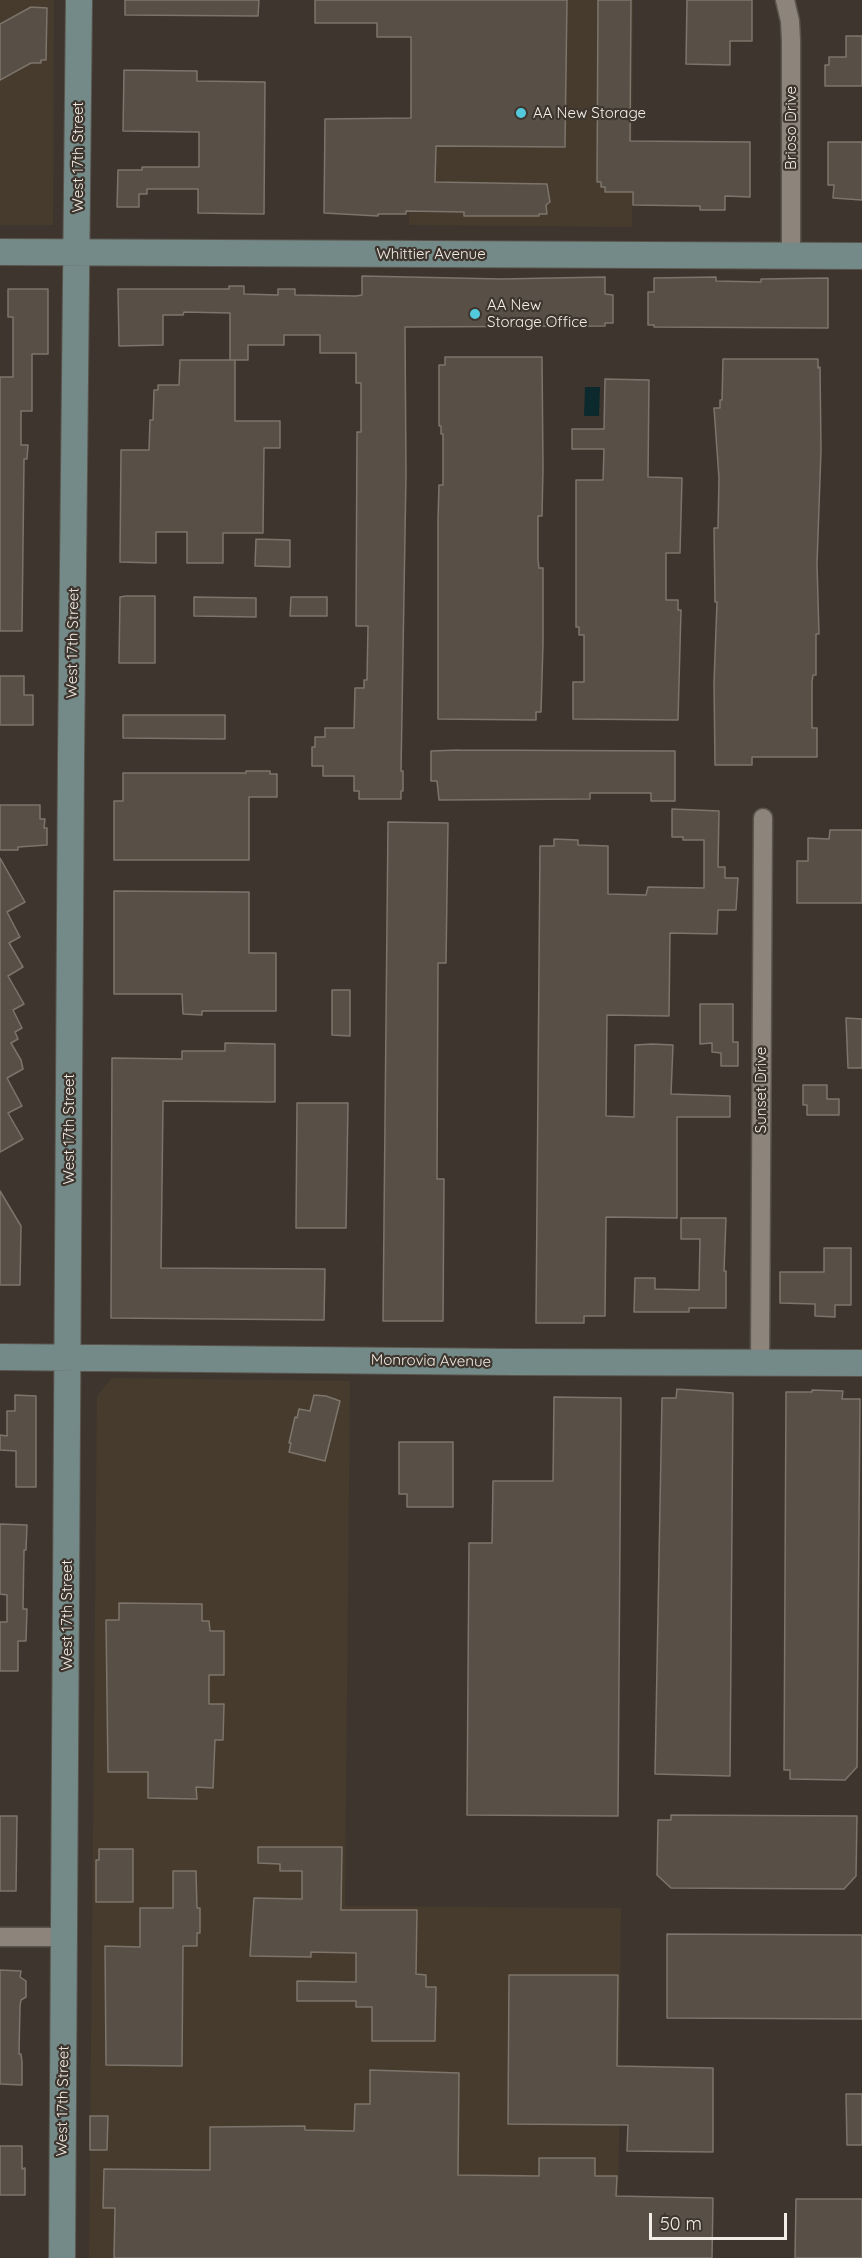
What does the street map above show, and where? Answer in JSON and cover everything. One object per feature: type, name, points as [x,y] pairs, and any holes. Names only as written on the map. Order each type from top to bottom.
[{"type":"street","name":"West 17th Street","points":[[62,2258],[71,756],[79,0]]},
{"type":"street","name":"Brioso Drive","points":[[785,0],[790,21],[791,42],[790,256]]},
{"type":"street","name":"Whittier Avenue","points":[[0,252],[862,256]]},
{"type":"street","name":"Sunset Drive","points":[[760,1362],[763,818]]},
{"type":"street","name":"Monrovia Avenue","points":[[0,1357],[862,1363]]},
{"type":"street","points":[[0,1937],[65,1937]]},
{"type":"shaded area","points":[[0,0],[54,0],[53,225],[0,225]]},
{"type":"shaded area","name":"AA New Storage","points":[[411,0],[633,0],[632,227],[409,225]]},
{"type":"shaded area","points":[[112,1378],[350,1381],[345,1906],[621,1908],[618,2258],[89,2258],[97,1396]]},
{"type":"water","points":[[585,387],[600,387],[599,416],[584,416]]},
{"type":"building","points":[[125,0],[259,0],[258,16],[125,15]]},
{"type":"building","points":[[315,0],[567,0],[565,147],[436,146],[435,182],[547,184],[550,202],[546,205],[547,214],[539,214],[539,216],[464,216],[464,212],[406,211],[406,214],[378,214],[378,216],[324,213],[325,119],[411,118],[411,37],[377,37],[377,23],[315,23]]},
{"type":"building","points":[[598,0],[631,0],[630,141],[750,142],[750,197],[725,196],[725,210],[700,210],[700,206],[633,205],[633,192],[605,192],[605,187],[601,187],[601,182],[597,182]]},
{"type":"building","points":[[687,0],[752,0],[752,41],[730,41],[730,65],[686,64]]},
{"type":"building","points":[[31,7],[47,8],[46,60],[41,60],[41,63],[31,63],[0,80],[0,24]]},
{"type":"building","points":[[846,36],[862,36],[862,86],[825,86],[825,65],[829,65],[829,57],[846,57]]},
{"type":"building","points":[[124,70],[197,71],[197,81],[265,82],[264,214],[198,213],[198,189],[147,189],[147,194],[139,194],[139,207],[117,207],[118,170],[142,170],[142,167],[199,167],[199,132],[123,131]]},
{"type":"building","points":[[828,142],[862,142],[862,200],[833,198],[834,185],[828,185]]},
{"type":"building","points":[[362,276],[501,279],[605,277],[605,294],[613,295],[613,323],[605,323],[605,326],[405,327],[406,475],[401,771],[403,771],[403,791],[401,791],[401,799],[359,799],[359,791],[354,791],[354,776],[323,776],[323,766],[312,766],[312,747],[315,747],[315,737],[325,737],[325,728],[354,728],[355,688],[364,688],[364,680],[367,680],[368,626],[356,626],[357,432],[361,432],[361,383],[356,383],[356,353],[320,353],[320,335],[284,335],[284,345],[248,345],[248,360],[230,360],[230,313],[184,312],[183,315],[163,315],[163,345],[119,346],[118,289],[229,289],[229,286],[244,286],[244,294],[278,295],[278,289],[295,289],[295,295],[356,296],[362,295]]},
{"type":"building","points":[[716,277],[716,281],[761,282],[761,279],[828,278],[828,328],[654,327],[654,325],[648,325],[648,292],[654,292],[654,278]]},
{"type":"building","points":[[8,289],[48,289],[48,354],[32,354],[32,411],[21,411],[21,445],[28,445],[27,459],[24,459],[22,631],[0,631],[0,377],[13,377],[13,317],[8,317]]},
{"type":"building","points":[[445,357],[542,357],[543,468],[542,516],[538,516],[538,560],[539,568],[543,568],[543,644],[541,712],[536,712],[536,720],[438,719],[438,520],[439,485],[443,485],[443,434],[439,426],[439,365],[445,365]]},
{"type":"building","points":[[723,359],[818,359],[818,368],[820,367],[821,450],[817,564],[819,634],[816,634],[816,675],[813,675],[812,682],[812,728],[817,728],[817,757],[752,757],[752,765],[715,765],[714,683],[717,602],[715,602],[714,528],[718,528],[719,478],[714,408],[720,408],[720,400],[722,400]]},
{"type":"building","points":[[180,360],[235,360],[235,421],[280,421],[280,448],[264,448],[263,533],[223,533],[223,563],[187,563],[187,532],[156,532],[156,563],[120,562],[121,450],[149,450],[154,390],[158,390],[158,385],[179,385]]},
{"type":"building","points":[[605,379],[649,380],[648,477],[682,478],[680,553],[666,553],[666,600],[678,600],[678,610],[681,610],[678,720],[573,719],[573,682],[584,682],[584,635],[579,635],[579,627],[576,627],[576,480],[603,480],[604,449],[572,449],[572,429],[604,429]]},
{"type":"building","points":[[256,539],[290,540],[290,567],[255,566]]},
{"type":"building","points":[[155,596],[155,663],[119,663],[120,597]]},
{"type":"building","points":[[194,597],[256,598],[256,617],[194,616]]},
{"type":"building","points":[[291,597],[327,597],[327,616],[290,616]]},
{"type":"building","points":[[0,676],[24,676],[24,695],[33,695],[33,725],[0,725]]},
{"type":"building","points":[[123,715],[225,715],[225,739],[123,738]]},
{"type":"building","points":[[431,751],[675,751],[675,801],[651,801],[651,793],[590,793],[590,799],[439,800],[437,781],[431,781]]},
{"type":"building","points":[[246,771],[270,771],[270,774],[277,774],[277,797],[249,797],[249,860],[114,860],[114,801],[123,801],[123,773],[246,773]]},
{"type":"building","points":[[0,805],[40,805],[40,819],[45,819],[44,828],[47,828],[47,845],[18,847],[18,850],[0,850]]},
{"type":"building","points":[[672,809],[719,811],[718,867],[725,867],[725,878],[738,878],[736,910],[718,910],[717,934],[670,933],[669,1016],[607,1015],[606,1116],[634,1117],[635,1045],[652,1044],[673,1045],[671,1094],[730,1096],[730,1117],[677,1117],[677,1218],[606,1217],[605,1316],[584,1316],[584,1323],[536,1323],[540,846],[554,846],[554,839],[578,840],[578,845],[608,846],[608,894],[646,895],[648,887],[704,888],[704,840],[683,840],[683,837],[672,837]]},
{"type":"building","points":[[388,822],[448,823],[446,963],[438,963],[437,1179],[444,1179],[443,1321],[383,1321]]},
{"type":"building","points":[[830,830],[862,830],[862,903],[797,903],[797,861],[808,861],[808,838],[829,839]]},
{"type":"building","points":[[0,858],[25,902],[7,912],[20,937],[9,943],[23,967],[8,976],[24,1004],[13,1010],[22,1028],[15,1032],[18,1039],[11,1043],[21,1060],[23,1069],[7,1078],[22,1106],[8,1113],[23,1139],[0,1152]]},
{"type":"building","points":[[114,891],[249,892],[249,953],[276,953],[276,1011],[202,1011],[202,1015],[183,1014],[182,994],[114,994]]},
{"type":"building","points":[[332,990],[350,990],[350,1036],[332,1035]]},
{"type":"building","points":[[700,1004],[733,1004],[733,1042],[738,1042],[738,1066],[721,1066],[721,1053],[712,1052],[712,1043],[700,1044]]},
{"type":"building","points":[[846,1018],[862,1019],[862,1068],[848,1068]]},
{"type":"building","points":[[225,1043],[275,1044],[275,1102],[163,1101],[161,1268],[325,1269],[324,1320],[111,1318],[112,1058],[182,1059],[182,1051],[225,1051]]},
{"type":"building","points":[[803,1085],[827,1085],[827,1099],[839,1099],[839,1115],[807,1115],[807,1105],[803,1105]]},
{"type":"building","points":[[297,1103],[348,1103],[346,1228],[296,1228]]},
{"type":"building","points":[[0,1191],[21,1226],[20,1285],[0,1285]]},
{"type":"building","points":[[681,1218],[726,1218],[724,1271],[726,1271],[726,1308],[689,1308],[689,1312],[634,1312],[635,1278],[655,1278],[655,1289],[699,1290],[700,1239],[681,1239]]},
{"type":"building","points":[[824,1248],[851,1248],[851,1305],[835,1305],[835,1317],[815,1316],[815,1304],[780,1303],[780,1272],[824,1272]]},
{"type":"building","points":[[677,1389],[733,1393],[730,1776],[655,1774],[662,1398],[676,1398]]},
{"type":"building","points":[[812,1390],[843,1391],[842,1399],[860,1399],[857,1767],[845,1780],[790,1779],[790,1770],[784,1770],[786,1392],[812,1392]]},
{"type":"building","points":[[15,1395],[36,1396],[36,1487],[16,1487],[16,1451],[0,1450],[0,1435],[7,1436],[7,1411],[15,1411]]},
{"type":"building","points":[[314,1395],[340,1401],[325,1461],[289,1452],[295,1417],[297,1418],[299,1409],[310,1411]]},
{"type":"building","points":[[554,1397],[621,1398],[618,1816],[467,1815],[469,1543],[492,1543],[493,1481],[553,1481]]},
{"type":"building","points":[[399,1442],[453,1442],[453,1507],[407,1507],[407,1494],[399,1494]]},
{"type":"building","points":[[0,1524],[27,1525],[26,1550],[24,1550],[23,1609],[27,1609],[26,1641],[18,1641],[18,1671],[0,1671],[0,1622],[7,1622],[7,1595],[0,1594]]},
{"type":"building","points":[[119,1603],[202,1604],[202,1621],[209,1621],[210,1631],[224,1631],[224,1675],[209,1675],[209,1704],[224,1704],[223,1740],[215,1740],[213,1788],[196,1787],[197,1799],[148,1798],[148,1772],[108,1772],[106,1620],[119,1620]]},
{"type":"building","points":[[671,1815],[857,1816],[856,1876],[844,1889],[671,1888],[657,1875],[658,1820],[671,1820]]},
{"type":"building","points":[[0,1816],[17,1816],[16,1891],[0,1891]]},
{"type":"building","points":[[258,1847],[342,1847],[341,1910],[417,1910],[416,1974],[426,1975],[426,1987],[436,1987],[435,2041],[372,2041],[372,2007],[356,2007],[356,2001],[297,2001],[297,1981],[356,1982],[356,1953],[311,1952],[311,1957],[250,1956],[254,1898],[302,1899],[302,1871],[280,1871],[280,1864],[258,1863]]},
{"type":"building","points":[[99,1849],[133,1849],[133,1902],[96,1902],[96,1860],[99,1860]]},
{"type":"building","points":[[173,1871],[196,1871],[197,1908],[200,1908],[200,1933],[197,1933],[197,1946],[183,1946],[182,2066],[106,2065],[105,1946],[140,1947],[140,1908],[173,1908]]},
{"type":"building","points":[[667,1934],[862,1935],[862,2019],[667,2018]]},
{"type":"building","points":[[0,1970],[21,1971],[20,1977],[26,1981],[26,1997],[21,2000],[20,2006],[19,2054],[21,2054],[22,2062],[22,2085],[0,2084]]},
{"type":"building","points":[[509,1975],[618,1975],[617,2066],[713,2068],[713,2152],[627,2151],[628,2125],[508,2124]]},
{"type":"building","points":[[370,2070],[459,2073],[458,2175],[539,2176],[539,2158],[595,2158],[595,2176],[617,2176],[616,2196],[713,2198],[712,2258],[114,2258],[115,2208],[103,2208],[104,2169],[210,2170],[210,2127],[305,2126],[305,2130],[354,2131],[355,2104],[370,2104]]},
{"type":"building","points":[[846,2094],[862,2094],[862,2145],[847,2145]]},
{"type":"building","points":[[90,2116],[108,2116],[107,2150],[90,2150]]},
{"type":"building","points":[[0,2146],[22,2146],[25,2195],[0,2195]]},
{"type":"building","points":[[796,2199],[862,2199],[862,2258],[795,2258]]},
{"type":"place","name":"AA New Storage","points":[[521,113]]},
{"type":"place","name":"AA New Storage Office","points":[[475,314]]}]
